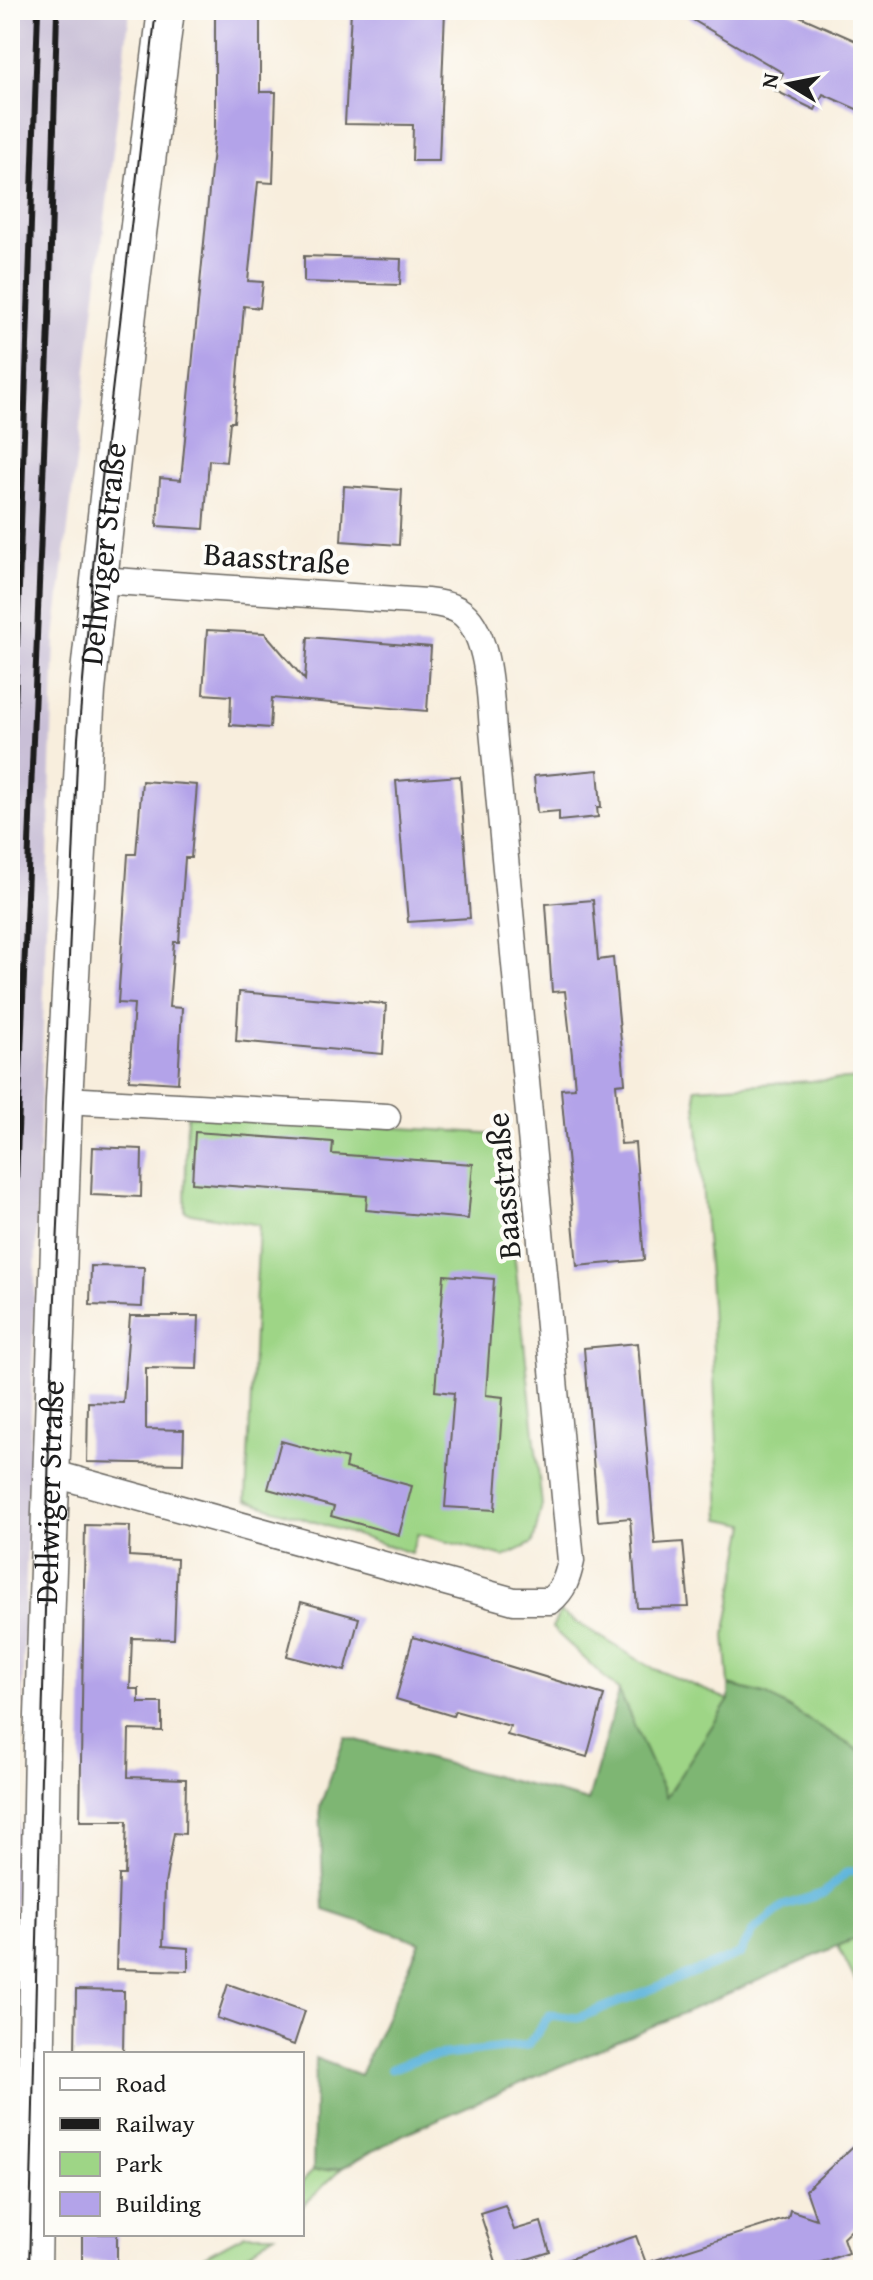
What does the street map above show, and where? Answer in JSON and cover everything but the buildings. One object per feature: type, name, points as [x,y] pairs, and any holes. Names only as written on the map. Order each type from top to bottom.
[{"type":"main road","name":"Dellwiger Straße","points":[[33,2270],[51,1473],[64,1100],[87,691],[166,10]]},
{"type":"street","name":"Baasstraße","points":[[51,1473],[514,1601],[550,1601],[562,1591],[569,1569],[553,1359],[488,675],[476,633],[460,611],[427,602],[99,580]]},
{"type":"street","points":[[64,1100],[387,1117]]},
{"type":"shaded area","points":[[10,10],[130,10],[55,637],[10,2090]]},
{"type":"green space","points":[[863,1078],[863,1753],[767,1695],[729,1685],[725,1635],[746,1524],[720,1519],[711,1306],[695,1088]]},
{"type":"green space","points":[[187,1115],[501,1134],[542,1505],[533,1543],[504,1557],[418,1534],[411,1553],[246,1500],[259,1225],[185,1212]]},
{"type":"green space","points":[[560,1612],[652,1668],[729,1700],[666,1798],[619,1691],[552,1628]]},
{"type":"green space","points":[[729,1685],[767,1695],[863,1753],[863,1935],[404,2134],[342,2168],[313,2171],[315,2058],[360,2075],[420,1942],[324,1910],[320,1806],[345,1737],[588,1801],[619,1691],[666,1797],[729,1700]]},
{"type":"green space","points":[[863,1935],[863,1996],[838,1946]]},
{"type":"green space","points":[[342,2168],[304,2205],[304,2180],[313,2171]]},
{"type":"green space","points":[[241,2236],[272,2236],[223,2270],[178,2270]]},
{"type":"waterway","points":[[391,2069],[420,2058],[528,2045],[550,2015],[578,2018],[740,1954],[753,1931],[783,1906],[824,1893],[847,1872],[863,1871]]},
{"type":"tram line","points":[[29,2270],[49,1444],[78,738],[97,522],[156,10]]},
{"type":"railway","points":[[10,860],[38,10]]},
{"type":"railway","points":[[10,1339],[49,324],[57,10]]}]
